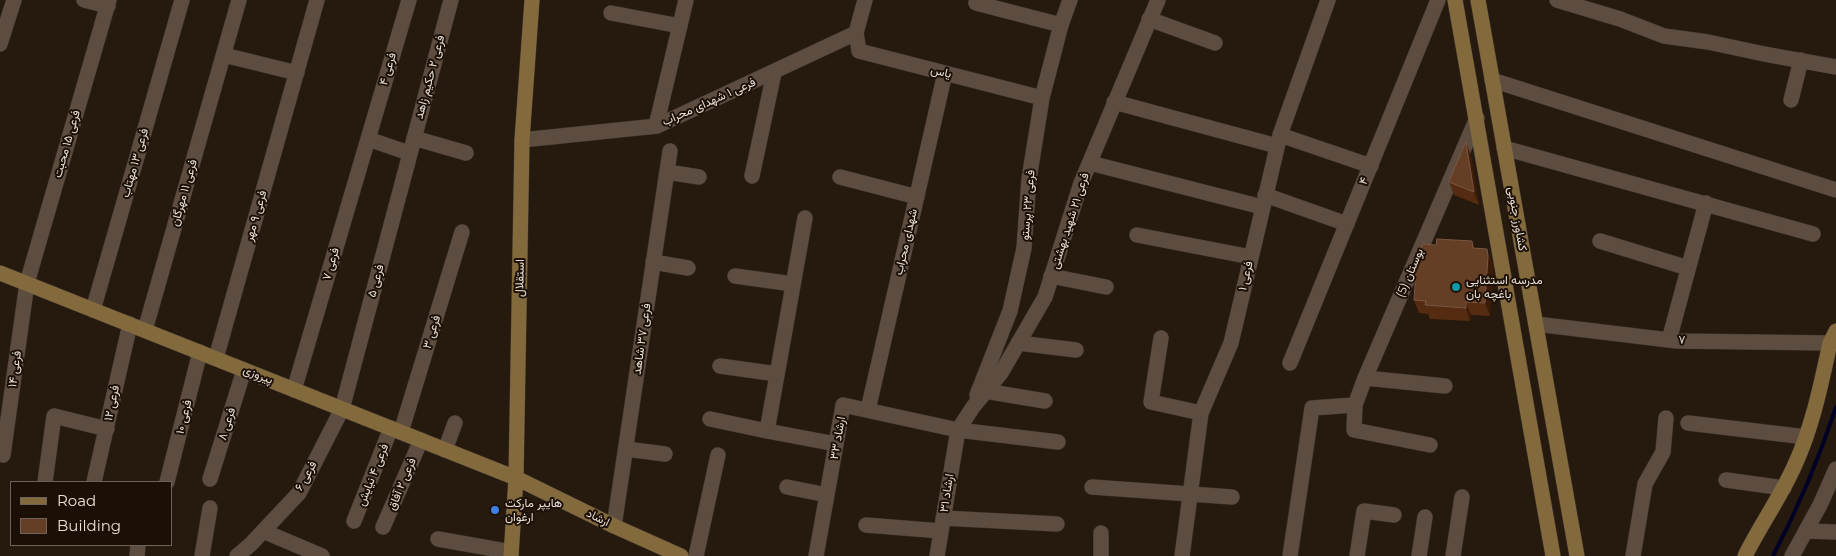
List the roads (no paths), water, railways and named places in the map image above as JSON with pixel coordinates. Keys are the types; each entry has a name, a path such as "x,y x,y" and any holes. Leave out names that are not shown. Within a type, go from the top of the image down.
{"street":[{"path":"0,44 14,0"},
{"path":"84,0 109,3"},
{"name":"فرعی ۱۳ مهتاب","path":"93,310 182,0"},
{"name":"فرعی ۱۱ مهرگان","path":"145,330 239,0"},
{"name":"فرعی ۹ مهر","path":"216,358 317,0"},
{"name":"فرعی ۴","path":"368,139 409,0"},
{"name":"فرعی ۲ حکیم زاهد","path":"410,153 451,0"},
{"name":"استقلال","path":"511,554 516,478 522,140 532,0"},
{"path":"656,126 686,0"},
{"path":"856,33 865,0"},
{"name":"فرعی ۲۳ پرستو","path":"983,390 1010,311 1024,248 1029,179 1042,98 1060,25 1070,0"},
{"name":"فرعی ۲۱ شهید بهشتی","path":"958,430 983,390 1001,373 1045,297 1081,183 1158,0"},
{"name":"فرعی ۱","path":"1182,556 1201,413 1231,342 1278,140 1328,0"},
{"name":"۴","path":"1290,363 1438,0"},
{"name":"کشاورز جنوبی","path":"1455,0 1553,556"},
{"name":"کشاورز جنوبی","path":"1478,0 1577,556"},
{"path":"1557,0 1620,19 1664,36 1708,42 1836,66"},
{"name":"فرعی ۱۵ محبت","path":"27,283 109,3"},
{"path":"976,3 1060,25"},
{"path":"611,13 680,26"},
{"path":"1149,19 1215,43"},
{"name":"فرعی ۱ شهدای محراب","path":"522,140 656,126 774,73 856,33"},
{"name":"یاس","path":"856,33 858,51 1042,98"},
{"path":"224,55 297,73"},
{"path":"1791,100 1801,60"},
{"path":"752,176 774,73"},
{"name":"شهدای محراب","path":"868,410 945,73"},
{"path":"1492,80 1836,190"},
{"path":"1114,102 1278,140 1371,166"},
{"name":"بوستان (5)","path":"1430,444 1354,430 1355,405 1477,118"},
{"path":"414,138 466,153"},
{"path":"368,139 410,153"},
{"name":"فرعی ۷","path":"294,390 368,139"},
{"path":"1504,148 1813,234"},
{"name":"فرعی ۳۷ شاهد","path":"614,526 670,151"},
{"name":"فرعی ۵","path":"342,409 410,153"},
{"path":"1090,163 1264,201 1347,224"},
{"path":"666,172 699,177"},
{"path":"840,177 917,197"},
{"path":"1669,340 1706,204"},
{"path":"767,431 805,218"},
{"name":"فرعی ۳","path":"396,430 462,232"},
{"path":"1137,235 1251,257"},
{"path":"1498,243 1520,236"},
{"path":"1600,241 1688,268"},
{"path":"653,262 688,268"},
{"name":"پیروزی","path":"0,272 516,478"},
{"path":"736,276 793,284"},
{"path":"1051,276 1106,287"},
{"name":"فرعی ۱۴","path":"3,456 27,283"},
{"name":"فرعی ۱۲","path":"94,481 130,324"},
{"name":"۷","path":"1536,324 1669,340 1833,337"},
{"path":"1745,556 1784,488 1806,437 1833,337"},
{"path":"1161,338 1151,402 1201,413"},
{"path":"1018,343 1076,350"},
{"name":"فرعی ۱۰","path":"167,481 200,352"},
{"path":"720,366 777,374"},
{"name":"فرعی ۸","path":"210,479 244,370"},
{"path":"1365,378 1445,386"},
{"path":"983,390 1045,401"},
{"name":"ارشاد ۳۳","path":"816,556 844,405 958,430 1058,442"},
{"path":"1290,556 1312,408 1355,405"},
{"name":"فرعی ۶","path":"237,556 299,493 342,409"},
{"path":"45,481 54,416 107,429"},
{"path":"1633,556 1645,484 1662,452 1666,418"},
{"path":"710,419 836,444"},
{"path":"1688,423 1806,437"},
{"path":"446,450 455,424"},
{"name":"فرعی ۴ نیایش","path":"354,521 396,430"},
{"name":"ارشاد ۳۱","path":"937,556 958,430"},
{"name":"فرعی ۲ آفاق","path":"383,527 421,440"},
{"path":"626,449 665,454"},
{"path":"696,556 718,455"},
{"path":"1792,556 1836,469"},
{"name":"ارشاد","path":"516,478 614,526 681,556"},
{"path":"1726,480 1784,488"},
{"path":"788,487 827,495"},
{"path":"1092,487 1232,497"},
{"path":"1453,556 1462,497"},
{"path":"202,556 210,508"},
{"path":"1357,556 1364,511 1394,515"},
{"path":"1419,556 1425,517"},
{"path":"866,525 1057,524"},
{"path":"263,531 322,556"},
{"path":"1806,531 1836,532"},
{"path":"1101,556 1102,533"},
{"path":"438,539 511,554"}],"waterway":[{"path":"1773,556 1808,483 1836,407"}],"place":[{"name":"مدرسه استثنایی باغچه بان","path":"1456,287"},
{"name":"هایپر مارکت ارغوان","path":"495,510"}]}
